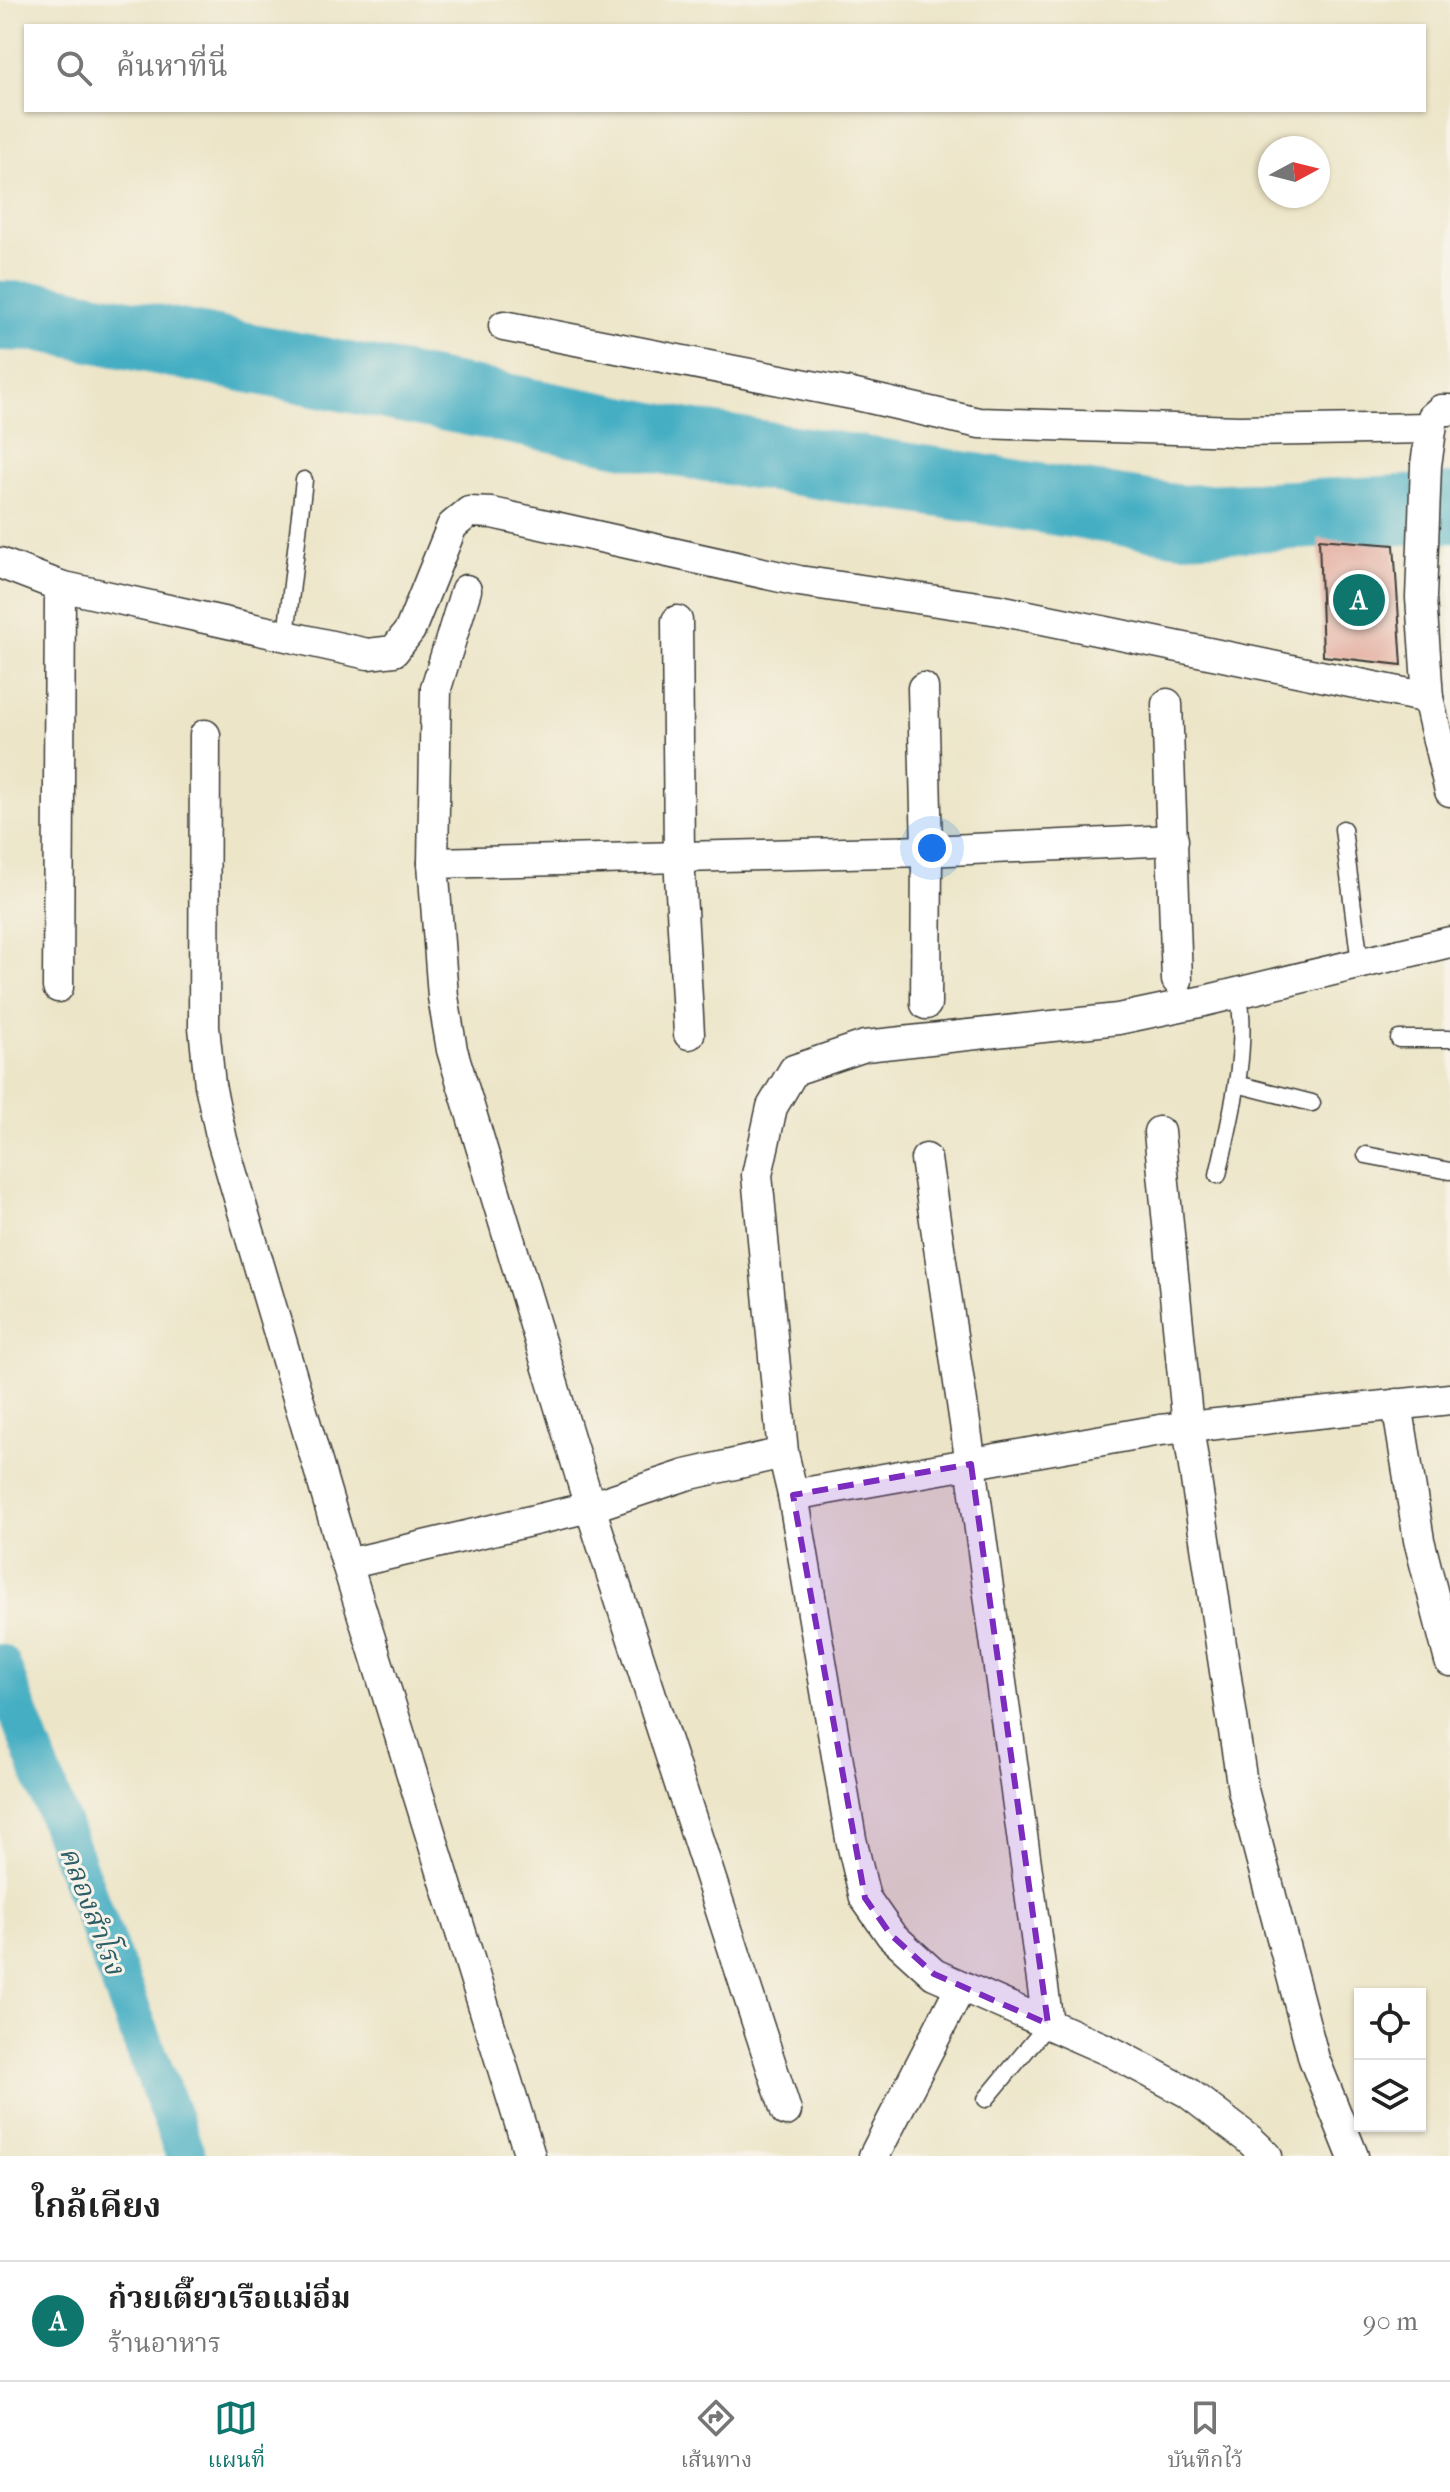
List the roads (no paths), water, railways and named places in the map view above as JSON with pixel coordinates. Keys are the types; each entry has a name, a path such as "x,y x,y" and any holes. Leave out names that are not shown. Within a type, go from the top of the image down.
{"street":[{"path":"504,326 852,394 979,423 1239,431 1441,419 1426,465 1421,598 1428,698 1444,741 1450,791"},
{"path":"0,563 60,586 368,654 394,651 410,630 452,526 469,512 492,513 799,581 999,610 1428,698"},
{"path":"58,987 60,586"},
{"path":"466,590 436,688 433,863 443,997 452,1050 590,1507 786,2111"},
{"path":"677,621 679,857 689,1034"},
{"path":"923,688 927,851 926,1004"},
{"path":"1167,704 1177,980"},
{"path":"205,735 204,1027 210,1085 222,1140 347,1564 530,2156"},
{"path":"433,863 927,851 1173,840"},
{"path":"1267,2156 1187,2092 1112,2052 934,1974 891,1935 865,1898 851,1839 793,1495 783,1453 757,1175 772,1107 794,1070 865,1046 1118,1019 1450,942"},
{"path":"1159,1132 1188,1427 1243,1790 1314,2059 1353,2156"},
{"path":"926,1159 1048,2024"},
{"path":"793,1495 1188,1427 1450,1399"},
{"path":"1397,1404 1419,1540 1450,1661"},
{"path":"347,1564 590,1507 686,1475 783,1453"},
{"path":"874,2156 961,1986"}],"lane":[{"path":"286,636 304,480"},
{"path":"1343,829 1360,963"},
{"path":"1218,1175 1237,1084 1243,1019 1239,993"},
{"path":"1399,1039 1450,1039"},
{"path":"1237,1084 1312,1103"},
{"path":"1366,1155 1450,1171"},
{"path":"986,2099 1048,2024"}],"waterway":[{"path":"0,316 41,317 683,443 1181,520 1450,508"},
{"name":"คลองสำโรง","path":"0,1664 186,2156"}],"place":[{"name":"ก๋วยเตี๊ยวเรือแม่อิ่ม","path":"1359,600"}]}
